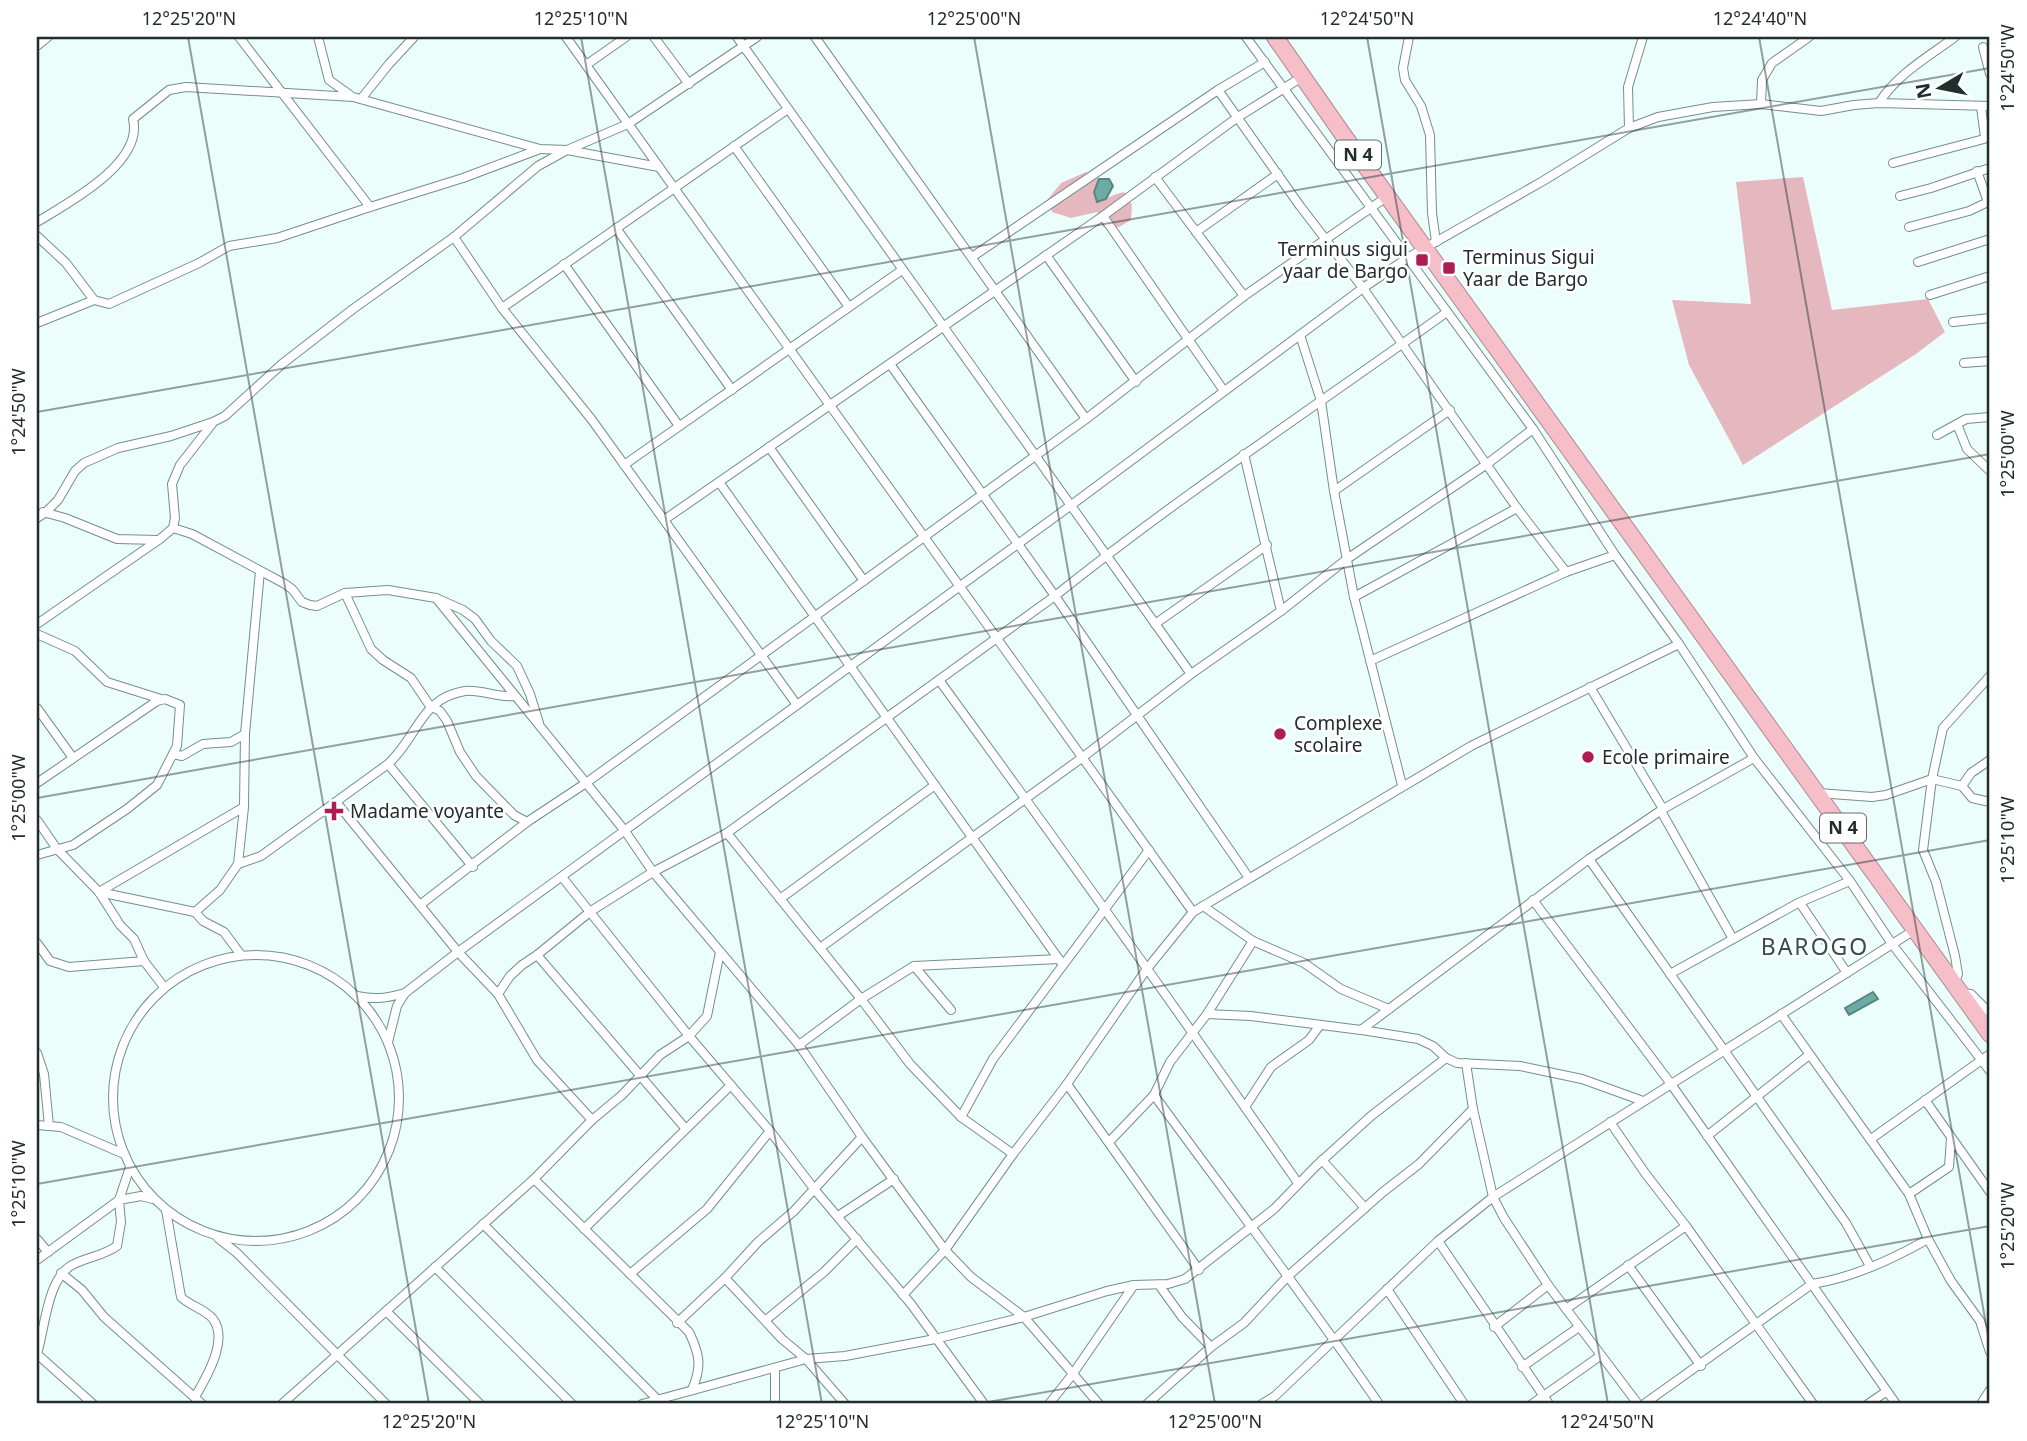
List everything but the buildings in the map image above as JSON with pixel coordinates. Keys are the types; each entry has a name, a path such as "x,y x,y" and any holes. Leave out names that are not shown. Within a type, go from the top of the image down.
{"highway":[{"name":"N 4","path":"1275,37 1388,196 1431,245 1990,1034"}],"street":[{"path":"37,46 48,37"},
{"path":"239,37 370,207"},
{"path":"318,37 330,80 357,98 540,149 567,150 659,167"},
{"path":"37,222 94,186 130,147 134,136 132,118 169,90 186,87 357,98 414,37"},
{"path":"566,37 1193,912"},
{"path":"586,65 626,37"},
{"path":"654,37 689,84"},
{"path":"737,37 1191,674"},
{"path":"37,518 58,500 75,471 84,463 129,445 171,436 213,422 244,401 282,364 353,309 454,237 524,177 567,150 628,124 757,37"},
{"path":"815,37 1086,419"},
{"path":"1246,37 1533,429 1615,555 1679,644 1754,758 1850,881 1892,944 1990,1071"},
{"path":"1409,37 1403,68 1405,80 1421,106 1430,135 1431,245"},
{"path":"1629,128 1628,87 1643,37"},
{"path":"1760,104 1762,79 1772,63 1808,37"},
{"path":"1879,103 1889,87 1955,37"},
{"path":"1983,47 1990,74"},
{"path":"972,257 1218,90 1265,62"},
{"path":"664,520 1103,216 1238,117 1302,77"},
{"path":"1218,90 1363,288 1517,508 1566,572"},
{"path":"388,1042 397,1006 405,993 458,952 961,586 1363,288 1409,257 1543,181 1629,128 1658,117 1713,107 1760,104 1821,111 1879,103 1986,106 1984,139 1893,163"},
{"path":"502,308 788,109"},
{"path":"734,146 849,307"},
{"path":"37,323 94,300 109,304 199,263 229,246 277,238 463,178 540,149"},
{"path":"1900,196 1990,168"},
{"path":"1909,227 1969,211 1988,202 1977,171"},
{"path":"1196,232 1278,174"},
{"path":"1156,177 1244,296"},
{"path":"420,905 473,867 527,822 586,783 1086,419 1244,296 1388,196"},
{"path":"1103,216 1224,391"},
{"path":"616,228 732,390"},
{"path":"37,236 66,263 94,300"},
{"path":"454,237 502,308 592,420 797,705"},
{"path":"1918,262 1990,239"},
{"path":"1046,255 1136,382"},
{"path":"564,264 679,426"},
{"path":"624,465 902,270"},
{"path":"1930,295 1990,276"},
{"path":"498,994 510,976 591,911 653,872 727,834 998,638 1244,454 1447,312"},
{"path":"1953,322 1990,318"},
{"path":"1300,335 1321,401 1334,491 1354,597 1402,785"},
{"path":"1964,363 1990,361"},
{"path":"890,364 1055,596 1249,878"},
{"path":"1334,491 1450,410"},
{"path":"1937,435 1973,417 1990,417"},
{"path":"37,624 173,528 175,518 172,484 180,465 213,422"},
{"path":"1957,424 1967,449 1990,471"},
{"path":"820,948 1083,757 1191,674 1281,611 1347,559 1487,464 1533,429"},
{"path":"769,447 864,581"},
{"path":"1244,454 1281,611"},
{"path":"719,482 1061,962"},
{"path":"1354,597 1517,508"},
{"path":"42,512 117,539 160,539"},
{"path":"173,528 192,534 260,571 292,589 302,602 310,605 317,606 345,593 388,590 436,598 456,606 475,619 498,649 517,666 540,725"},
{"path":"1155,624 1267,545"},
{"path":"1370,661 1566,572 1615,555"},
{"path":"195,912 220,890 238,864 244,807 245,734 260,571"},
{"path":"345,593 371,649 411,678 430,706 440,711 447,721 460,752 476,776 506,808 527,822"},
{"path":"436,598 625,831 653,872 799,1045 945,1250 971,1277 1024,1317 1099,1404"},
{"path":"37,634 75,650 107,682 180,705 178,739 173,754 164,774 149,793 73,845 37,855"},
{"path":"903,1295 945,1250 1067,1084 1146,970 1193,912 1471,746 1679,644"},
{"path":"1990,676 1943,728 1932,779 1923,850 1936,882 1955,956 1957,989 1971,994 1990,1013"},
{"path":"939,680 1106,909 1146,970 1193,1032 1298,1183"},
{"path":"1591,687 1733,939"},
{"path":"238,864 261,856 388,764 402,752 430,706 465,691 502,697 514,696"},
{"path":"37,783 161,699"},
{"path":"37,708 73,758"},
{"path":"173,754 182,756 203,744 223,744 245,734"},
{"path":"1361,1030 1589,859 1662,810 1754,758"},
{"path":"1962,786 1971,773 1990,760"},
{"path":"388,764 473,867"},
{"path":"1818,793 1872,797 1886,795 1932,779 1962,786 1972,798 1990,802"},
{"path":"780,899 935,785"},
{"path":"336,802 458,952 498,994 537,1060 592,1120"},
{"path":"99,892 244,807"},
{"path":"37,820 57,849 99,892 120,925 134,939 144,961 164,987"},
{"path":"727,834 861,999 909,1064 961,1117 1013,1154"},
{"path":"961,1117 993,1059 1061,962 1106,909 1149,850"},
{"path":"1589,859 1846,1223 1870,1266"},
{"path":"562,877 689,1036 903,1295 984,1404"},
{"path":"1670,974 1800,903 1850,881"},
{"path":"99,892 195,912 203,921 224,932 241,955"},
{"path":"1533,900 1671,1084 1896,1404"},
{"path":"1800,903 1847,973"},
{"path":"1203,906 1253,941 1304,963 1341,989 1389,1009"},
{"path":"1262,1404 1275,1396 1438,1241 1493,1196 1916,929"},
{"path":"1110,1142 1154,1095 1170,1062 1207,1014 1253,941"},
{"path":"37,943 50,961 69,967 144,961"},
{"path":"282,1404 534,1178 592,1120 622,1096 660,1055 689,1036 707,1016 720,952"},
{"path":"241,955 283,957 310,965 334,978 356,996 374,1017 388,1042 398,1083 397,1125 383,1165 358,1199 325,1224 299,1235 257,1242 216,1236 190,1225 166,1210 130,1167 114,1113 116,1071 124,1044 136,1019 164,987 200,965 241,955"},
{"path":"537,955 685,1128"},
{"path":"799,1045 861,999 914,966 1061,962"},
{"path":"914,966 951,1010"},
{"path":"356,996 373,1000 405,993"},
{"path":"1207,1014 1320,1025 1418,1039 1433,1046 1446,1058 1466,1063 1506,1064 1569,1077 1643,1101"},
{"path":"1781,1014 1909,1194 1928,1239 1951,1281 1980,1321 1990,1352"},
{"path":"1245,1107 1271,1067 1308,1040 1320,1025"},
{"path":"37,1053 44,1074 49,1126"},
{"path":"1871,1139 1990,1054"},
{"path":"1707,1136 1809,1055"},
{"path":"642,1404 660,1402 692,1390 806,1359 845,1356 934,1339 1024,1317 1134,1285 1158,1285 1185,1279 1274,1209 1298,1183 1371,1116 1446,1058"},
{"path":"1466,1063 1473,1109 1493,1196 1504,1218 1548,1285 1638,1404"},
{"path":"1067,1084 1199,1270"},
{"path":"584,1229 730,1086"},
{"path":"1154,1095 1249,1227 1335,1339 1379,1404"},
{"path":"1925,1100 1990,1192"},
{"path":"1147,1404 1211,1347 1244,1323 1287,1277 1419,1164 1473,1109"},
{"path":"1609,1122 1813,1404"},
{"path":"37,1125 61,1127 124,1154"},
{"path":"630,1274 707,1209 770,1131"},
{"path":"677,1322 815,1190 862,1137"},
{"path":"1909,1194 1949,1167 1951,1138"},
{"path":"1322,1160 1365,1208"},
{"path":"93,1404 37,1354 53,1285 61,1273 73,1265 105,1255 117,1246 121,1222 120,1200 130,1167"},
{"path":"534,1178 689,1332 696,1347 700,1370 692,1390"},
{"path":"838,1216 894,1179"},
{"path":"37,1260 120,1200 141,1196 156,1200"},
{"path":"166,1210 181,1297 213,1320 218,1332 212,1363 195,1397"},
{"path":"482,1224 660,1402"},
{"path":"1566,1309 1686,1226"},
{"path":"216,1236 237,1253 386,1404"},
{"path":"37,1239 48,1252"},
{"path":"766,1320 824,1272 857,1239"},
{"path":"1644,1404 1811,1284 1839,1278 1900,1254 1928,1239"},
{"path":"1438,1241 1546,1401"},
{"path":"1628,1265 1700,1366"},
{"path":"435,1267 572,1404"},
{"path":"61,1273 82,1290 113,1325 202,1404"},
{"path":"725,1278 782,1339 806,1359 845,1404"},
{"path":"1049,1404 1134,1285"},
{"path":"1158,1285 1182,1317 1211,1347"},
{"path":"1494,1327 1548,1285"},
{"path":"1387,1289 1464,1404"},
{"path":"386,1311 480,1404"},
{"path":"1980,1321 1990,1314"},
{"path":"1522,1367 1579,1327"},
{"path":"1532,1404 1546,1401 1600,1356"},
{"path":"775,1367 775,1404"},
{"path":"1981,1404 1990,1390"},
{"path":"1868,1404 1887,1391"},
{"path":"1275,1396 1282,1404"}],"shaded area":[{"path":"1086,172 1099,179 1094,192 1097,202 1124,192 1132,205 1131,220 1119,227 1103,227 1097,212 1071,218 1052,212 1048,199 1061,183"},
{"path":"1803,177 1832,310 1928,299 1945,332 1916,354 1743,465 1689,365 1672,300 1751,304 1736,182"}],"water":[{"path":"1099,179 1109,179 1113,186 1106,199 1097,202 1094,192"},
{"path":"1873,992 1878,999 1849,1015 1845,1008"}],"place":[{"name":"Terminus sigui yaar de Bargo","path":"1422,260"},
{"name":"Terminus Sigui Yaar de Bargo","path":"1449,268"},
{"name":"Complexe scolaire","path":"1280,734"},
{"name":"Ecole primaire","path":"1588,757"},
{"name":"Madame voyante","path":"334,811"}],"district":[{"name":"BAROGO","path":"1815,947"}]}
